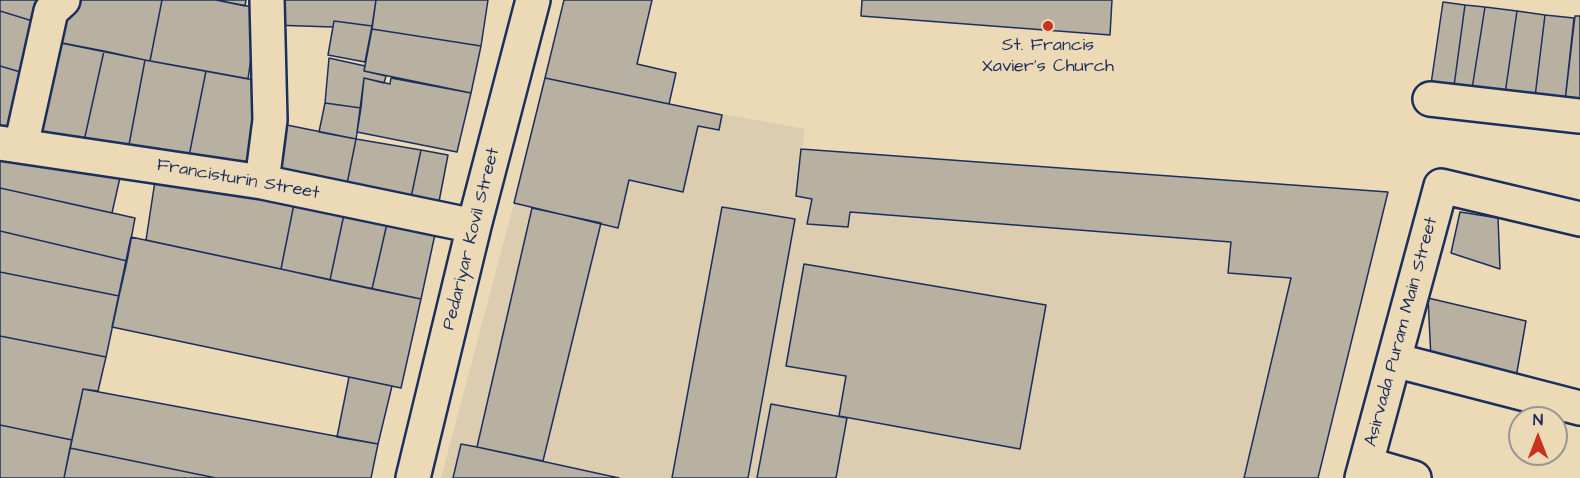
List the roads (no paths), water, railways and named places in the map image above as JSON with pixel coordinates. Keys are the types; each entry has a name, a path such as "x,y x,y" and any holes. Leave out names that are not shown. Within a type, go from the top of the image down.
{"street":[{"path":"11,145 51,12 63,0"},
{"path":"262,182 270,120 267,0"},
{"name":"Pedariyar Kovil Street","path":"413,478 474,226 533,0"},
{"path":"1430,99 1580,116"},
{"name":"Francisturin Street","path":"11,145 262,182 474,226"},
{"name":"Asirvada Puram Main Street","path":"1364,471 1442,186 1580,219"},
{"path":"1394,360 1580,408"},
{"path":"1364,471 1414,478"}],"place":[{"name":"St. Francis Xavier's Church","path":"1048,26"}]}
